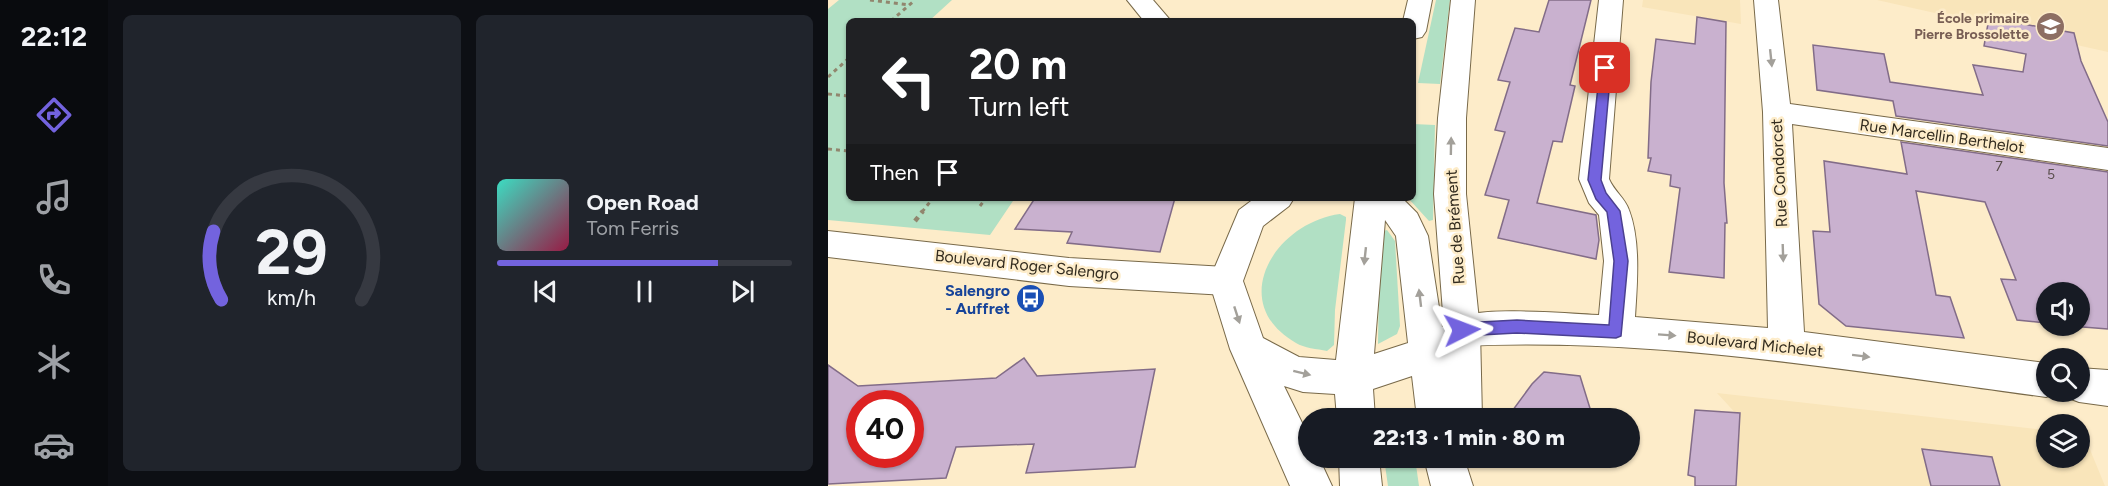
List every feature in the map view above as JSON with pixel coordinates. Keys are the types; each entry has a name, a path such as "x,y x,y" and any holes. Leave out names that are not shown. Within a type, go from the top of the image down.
{"street":[{"path":"1139,0 1155,18"},
{"path":"1416,18 1420,0"},
{"name":"Rue de Brément","path":"1462,408 1462,330 1450,194 1452,118 1463,0"},
{"path":"1611,0 1594,180 1600,195 1614,211 1621,261 1616,332"},
{"name":"Rue Condorcet","path":"1766,0 1777,112 1786,346"},
{"name":"Rue Marcellin Berthelot","path":"1777,112 2108,159"},
{"path":"1270,201 1250,208 1226,281 1248,350 1311,486"},
{"path":"1355,408 1353,376 1371,201"},
{"path":"1386,201 1406,222 1412,236 1434,408"},
{"name":"Boulevard Roger Salengro","path":"828,244 1069,272 1226,281"},
{"name":"Boulevard Michelet","path":"1462,330 1517,327 1616,332 1786,346 2036,379"},
{"path":"1248,350 1302,375 1353,376 1426,355 1462,330"},
{"path":"2090,386 2108,388"},
{"path":"1360,468 1361,486"},
{"path":"1447,468 1452,486"},
{"path":"1467,468 1470,486"}],"path":[{"path":"870,0 909,5"},
{"path":"894,18 915,0"},
{"path":"828,77 846,61"},
{"path":"828,94 846,96"},
{"path":"828,149 846,151"},
{"path":"980,206 984,201"}],"shaded area":[{"path":"1643,0 1740,0 1741,24 1642,7"},
{"name":"École primaire Pierre Brossolette","path":"1877,0 2108,0 2108,52"},
{"path":"1717,393 2036,429 2036,468 2090,468 2090,450 2105,486 1737,486 1740,418"}],"green space":[{"path":"839,0 952,0 932,18 846,18 846,201 1013,201 990,235 828,220 828,9"},
{"path":"1436,0 1450,0 1440,84 1418,83"},
{"path":"1416,124 1435,125 1433,220 1429,221 1411,201 1416,201"},
{"path":"1340,214 1346,217 1346,220 1335,310 1334,345 1327,351 1299,345 1275,326 1264,307 1262,287 1267,267 1279,248 1295,232 1316,220"},
{"path":"1387,230 1395,241 1400,326 1397,334 1378,344 1379,279 1384,231"},
{"path":"1385,468 1416,468 1419,486 1388,486"}],"building":[{"path":"1549,0 1591,0 1570,85 1575,86 1562,142 1553,141 1537,203 1596,215 1599,240 1596,259 1498,238 1509,200 1485,195 1505,132 1495,130 1510,82 1498,80 1515,28 1539,32"},
{"path":"1697,17 1726,22 1724,183 1727,223 1725,223 1724,278 1669,272 1680,188 1670,186 1671,175 1648,171 1651,158 1648,158 1651,82 1656,39 1695,44"},
{"path":"1989,18 2074,33 2081,61 2108,122 2108,146 1896,116 1893,101 1817,90 1813,45 1884,54 1890,82 1983,95 1973,65 2023,72 2026,54 1984,46"},
{"path":"1901,142 2108,172 2108,329 2090,328 2090,282 2036,282 2036,322 2017,320 2001,279 2016,280 1985,202 1916,191 1936,295 1950,297 1964,338 1846,326 1819,304 1813,231 1830,232 1824,161 1907,174"},
{"path":"1033,201 1174,201 1160,252 1067,243 1072,232 1015,229"},
{"path":"1024,358 1037,376 1155,369 1135,467 1026,473 1034,444 956,447 946,478 828,484 828,365 858,386 996,378"},
{"path":"1544,372 1580,376 1590,408 1514,408"},
{"path":"1695,410 1740,413 1736,486 1695,486 1695,477 1688,475"},
{"path":"1922,449 1992,457 2000,486 1931,486"}],"place":[{"name":"École primaire Pierre Brossolette","path":"2050,26"},
{"name":"Salengro - Auffret","path":"1031,299"}],"route":[{"path":"1462,330 1517,327 1576,328 1616,332 1621,261 1614,211 1600,195 1594,180 1598,158 1605,68"}]}
